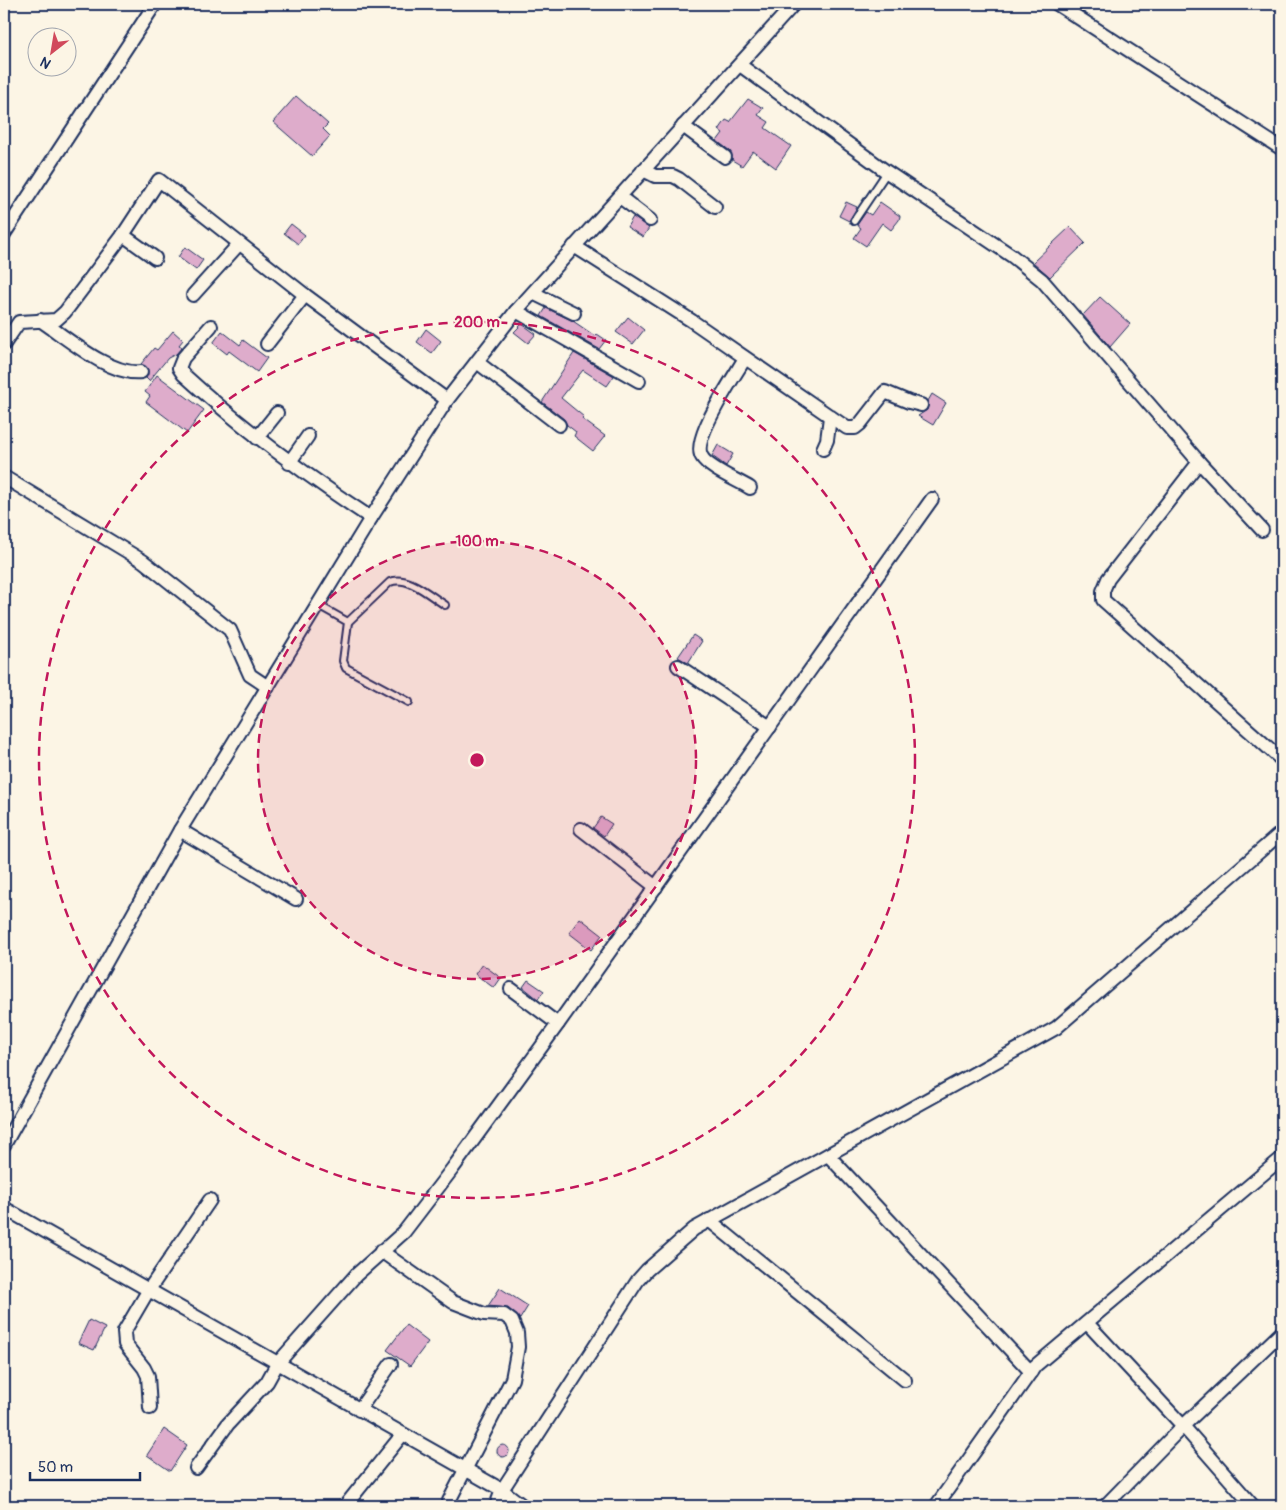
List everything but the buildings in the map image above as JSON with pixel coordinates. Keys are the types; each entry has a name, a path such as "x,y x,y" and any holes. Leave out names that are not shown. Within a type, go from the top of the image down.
{"street":[{"path":"4,234 156,4"},
{"path":"4,1146 180,830 371,518 447,400 516,311 794,4"},
{"path":"1057,4 1282,148"},
{"path":"740,65 887,172 997,245 1042,280 1199,462 1262,530"},
{"path":"683,126 725,157"},
{"path":"644,170 655,176 673,176 679,179 715,207"},
{"path":"4,344 19,322 56,320 65,312 123,235 159,180 305,295 447,400"},
{"path":"620,197 650,220"},
{"path":"123,235 155,258"},
{"path":"193,295 239,244"},
{"path":"574,246 692,321 847,428 854,428 860,424 885,392 921,405"},
{"path":"533,293 574,313"},
{"path":"267,344 305,295"},
{"path":"516,311 639,381"},
{"path":"40,320 112,368 131,374 142,372"},
{"path":"211,326 182,358 179,368 183,374 229,417 289,463 371,518"},
{"path":"745,358 706,425 699,447 702,457 710,465 750,488"},
{"path":"477,362 559,425"},
{"path":"257,438 277,413"},
{"path":"822,449 827,440 830,417"},
{"path":"289,463 308,436"},
{"path":"1199,462 1108,579 1103,591 1103,600 1282,760"},
{"path":"4,477 143,561 230,630 250,676 268,687"},
{"path":"196,1468 228,1424 267,1382 277,1364 356,1275 404,1232 558,1024 932,499"},
{"path":"678,666 770,727"},
{"path":"580,829 656,887"},
{"path":"180,830 296,898"},
{"path":"496,1506 502,1490 638,1280 694,1229 1056,1028 1282,832"},
{"path":"511,989 558,1024"},
{"path":"828,1155 1031,1372"},
{"path":"936,1506 1031,1372 1282,1158"},
{"path":"150,1408 148,1376 125,1344 124,1332 148,1291 210,1200"},
{"path":"4,1208 502,1490 523,1506"},
{"path":"709,1220 905,1380"},
{"path":"382,1251 453,1302 484,1314 504,1315 512,1321 517,1333 518,1347 512,1379 448,1501"},
{"path":"1087,1323 1184,1426 1253,1506"},
{"path":"1104,1506 1282,1332"},
{"path":"359,1410 391,1364"},
{"path":"345,1506 402,1435"}],"lane":[{"path":"854,221 887,172"},
{"path":"409,702 346,668 343,661 348,622 390,582 397,579 405,580 445,604"},
{"path":"318,605 348,622"}]}
